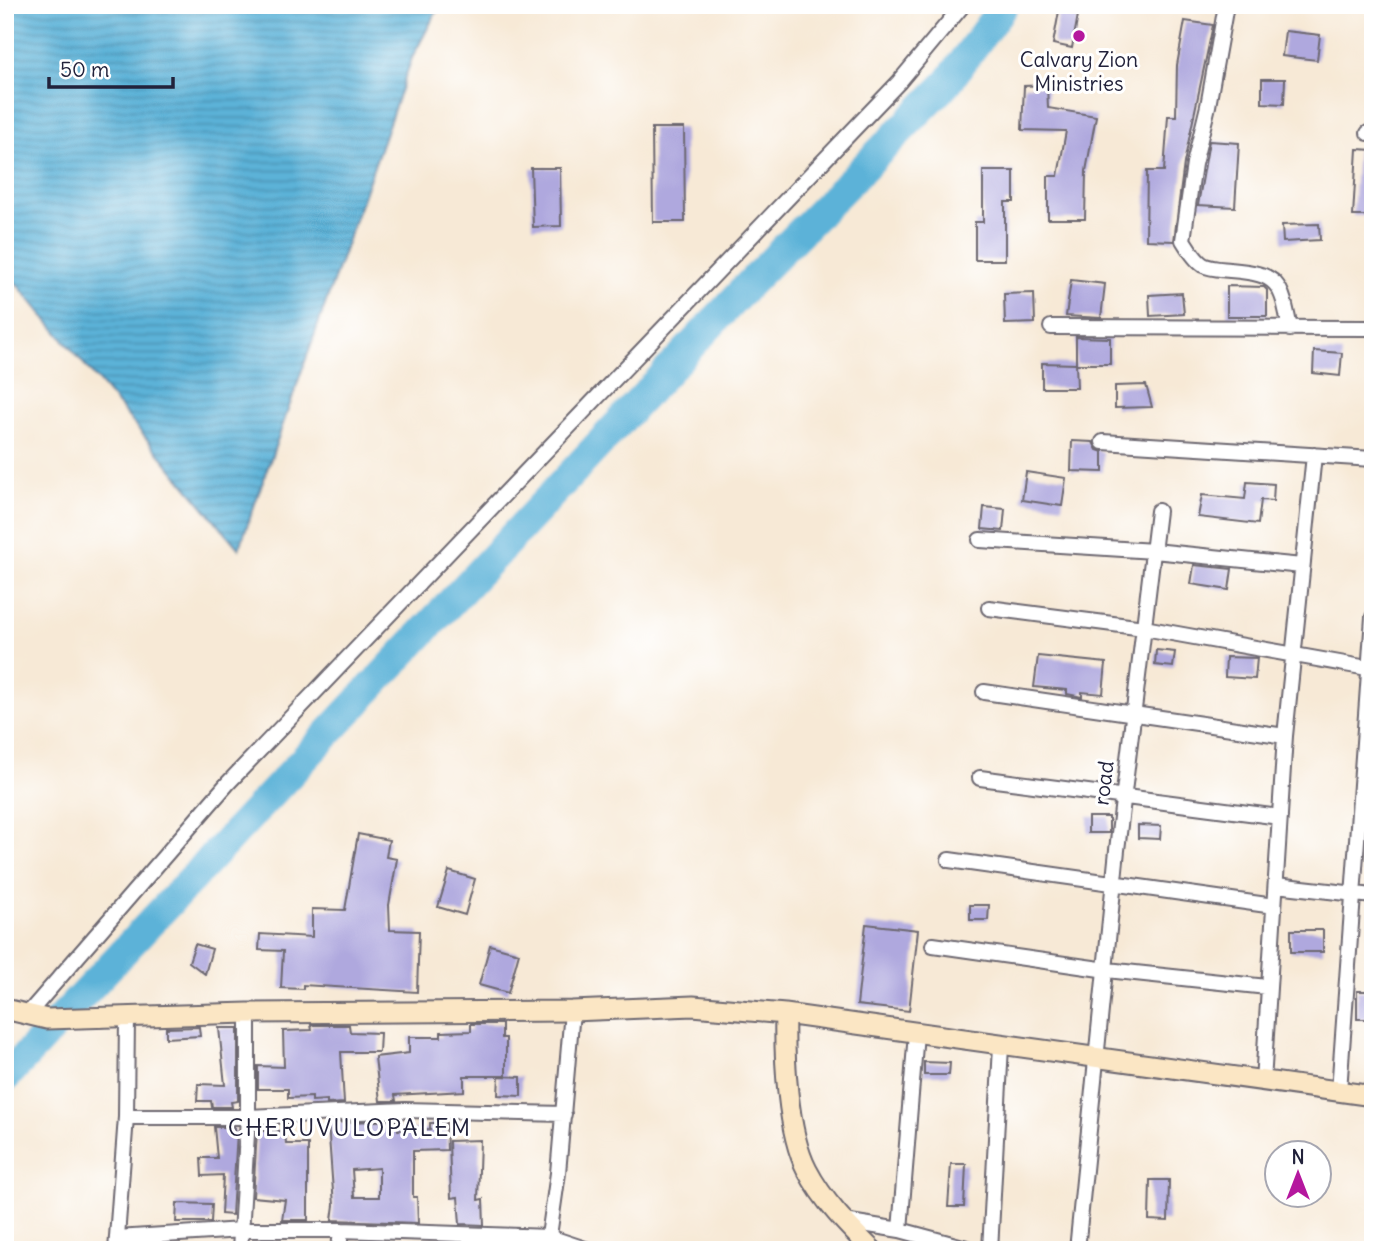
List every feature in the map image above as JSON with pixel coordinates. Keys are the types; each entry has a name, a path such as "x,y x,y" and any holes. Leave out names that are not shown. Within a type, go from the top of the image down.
{"street":[{"path":"37,1017 228,783 900,82 963,5"},
{"path":"1226,5 1208,106 1194,164 1183,240 1201,264 1214,269 1261,272 1273,281 1283,295 1290,329"},
{"path":"1051,327 1373,328"},
{"path":"1103,442 1373,459"},
{"path":"1263,1082 1284,736 1314,456"},
{"name":"road","path":"1077,1250 1123,799 1158,511"},
{"path":"980,540 1154,551 1302,566"},
{"path":"989,608 1144,628 1371,668"},
{"path":"1339,1091 1373,617"},
{"path":"984,692 1284,736"},
{"path":"980,778 1123,799 1280,817"},
{"path":"949,860 1275,906"},
{"path":"1276,885 1373,896"},
{"path":"933,945 1107,970 1267,986"},
{"path":"5,1009 37,1017 94,1018 248,1013 572,1011 693,1006 785,1014 1096,1060 1373,1096"},
{"path":"548,1244 564,1114 572,1011"},
{"path":"240,1250 248,1117 248,1013"},
{"path":"785,1014 789,1084 796,1131 806,1168 844,1221 872,1250"},
{"path":"127,1017 126,1116 116,1244 242,1230 341,1230 548,1244 588,1250"},
{"path":"900,1230 916,1033"},
{"path":"990,1250 1001,1046"},
{"path":"126,1116 248,1117 405,1110 564,1114"},
{"path":"844,1221 900,1230 974,1250"},
{"path":"339,1250 341,1230"}],"water":[{"path":"5,5 440,5 412,58 239,549 5,270"}],"building":[{"path":"1059,11 1078,15 1072,48 1053,44"},
{"path":"1185,21 1213,25 1184,163 1174,241 1146,240 1147,171 1164,171 1168,116 1176,116 1177,65"},
{"path":"1285,31 1320,35 1317,60 1282,56"},
{"path":"1262,79 1285,79 1284,104 1262,103"},
{"path":"1047,85 1048,108 1096,116 1086,171 1085,219 1048,219 1048,176 1058,176 1066,131 1022,130 1024,86"},
{"path":"652,128 684,128 685,222 653,222"},
{"path":"1209,141 1239,143 1235,207 1198,205"},
{"path":"1357,149 1373,150 1373,216 1353,216"},
{"path":"531,168 560,168 561,226 533,227"},
{"path":"983,171 1014,171 1014,202 1005,202 1005,260 975,260 975,222 983,222"},
{"path":"1319,224 1320,240 1283,242 1282,225"},
{"path":"1071,280 1105,284 1101,318 1066,316"},
{"path":"1227,286 1264,287 1267,290 1267,316 1227,316"},
{"path":"1034,293 1035,323 1005,324 1004,294"},
{"path":"1182,293 1184,314 1150,316 1149,295"},
{"path":"1076,337 1110,338 1110,364 1076,364"},
{"path":"1314,351 1342,353 1340,376 1313,373"},
{"path":"1042,363 1076,364 1077,388 1042,388"},
{"path":"1146,385 1152,407 1115,408 1115,386"},
{"path":"1072,441 1093,442 1097,450 1103,452 1103,472 1071,471"},
{"path":"1026,472 1066,478 1062,506 1022,500"},
{"path":"1247,482 1274,484 1273,501 1261,500 1258,524 1198,517 1202,495 1245,499"},
{"path":"984,507 1005,509 1003,531 982,529"},
{"path":"1194,565 1232,569 1229,590 1191,584"},
{"path":"1156,650 1175,652 1173,667 1155,665"},
{"path":"1038,656 1106,663 1103,694 1082,692 1082,697 1067,694 1067,690 1034,687"},
{"path":"1226,657 1257,658 1255,679 1225,677"},
{"path":"1088,817 1109,817 1109,833 1088,833"},
{"path":"1138,825 1161,826 1160,839 1138,838"},
{"path":"358,834 389,840 386,857 397,859 389,905 390,930 419,931 417,992 303,985 303,989 281,988 283,951 259,950 260,934 312,937 312,909 345,910"},
{"path":"449,871 475,879 465,915 438,907"},
{"path":"970,905 989,905 988,920 970,920"},
{"path":"866,924 918,930 909,1011 857,1005"},
{"path":"1291,930 1323,930 1323,952 1291,952"},
{"path":"195,944 212,949 205,974 189,962"},
{"path":"490,945 519,953 508,993 479,985"},
{"path":"1357,991 1373,991 1373,1019 1357,1019"},
{"path":"471,1024 502,1024 502,1038 506,1038 506,1076 464,1076 464,1091 395,1095 396,1101 380,1101 375,1057 409,1053 409,1037 441,1037 441,1032 471,1031"},
{"path":"311,1025 349,1025 350,1032 380,1033 379,1052 341,1052 344,1103 327,1104 327,1100 312,1101 312,1097 288,1098 288,1089 258,1089 258,1066 284,1067 283,1031 312,1030"},
{"path":"199,1027 200,1036 166,1038 166,1028"},
{"path":"219,1028 238,1028 238,1101 231,1102 232,1107 212,1107 211,1101 197,1101 198,1084 225,1085"},
{"path":"924,1062 950,1063 949,1075 924,1075"},
{"path":"499,1076 521,1077 521,1096 498,1095"},
{"path":"397,1120 398,1130 430,1129 430,1123 446,1123 447,1150 413,1151 413,1197 417,1197 418,1223 332,1220 334,1205 328,1123","holes":["379,1168 379,1197 354,1197 352,1170"]},
{"path":"214,1127 234,1127 234,1132 237,1132 232,1215 221,1214 223,1175 202,1176 201,1158 217,1158"},
{"path":"257,1131 285,1131 286,1144 308,1144 308,1220 282,1220 285,1200 253,1197"},
{"path":"480,1140 478,1200 483,1199 484,1225 460,1224 458,1197 451,1198 449,1141"},
{"path":"951,1164 966,1164 964,1207 948,1207"},
{"path":"1150,1180 1169,1180 1168,1221 1149,1220"},
{"path":"177,1203 212,1204 211,1222 176,1222"}],"waterway":[{"path":"5,1078 749,284 948,82 1004,5"}],"place":[{"name":"Calvary Zion Ministries","path":"1079,36"}],"district":[{"name":"CHERUVULOPALEM","path":"350,1128"}]}
